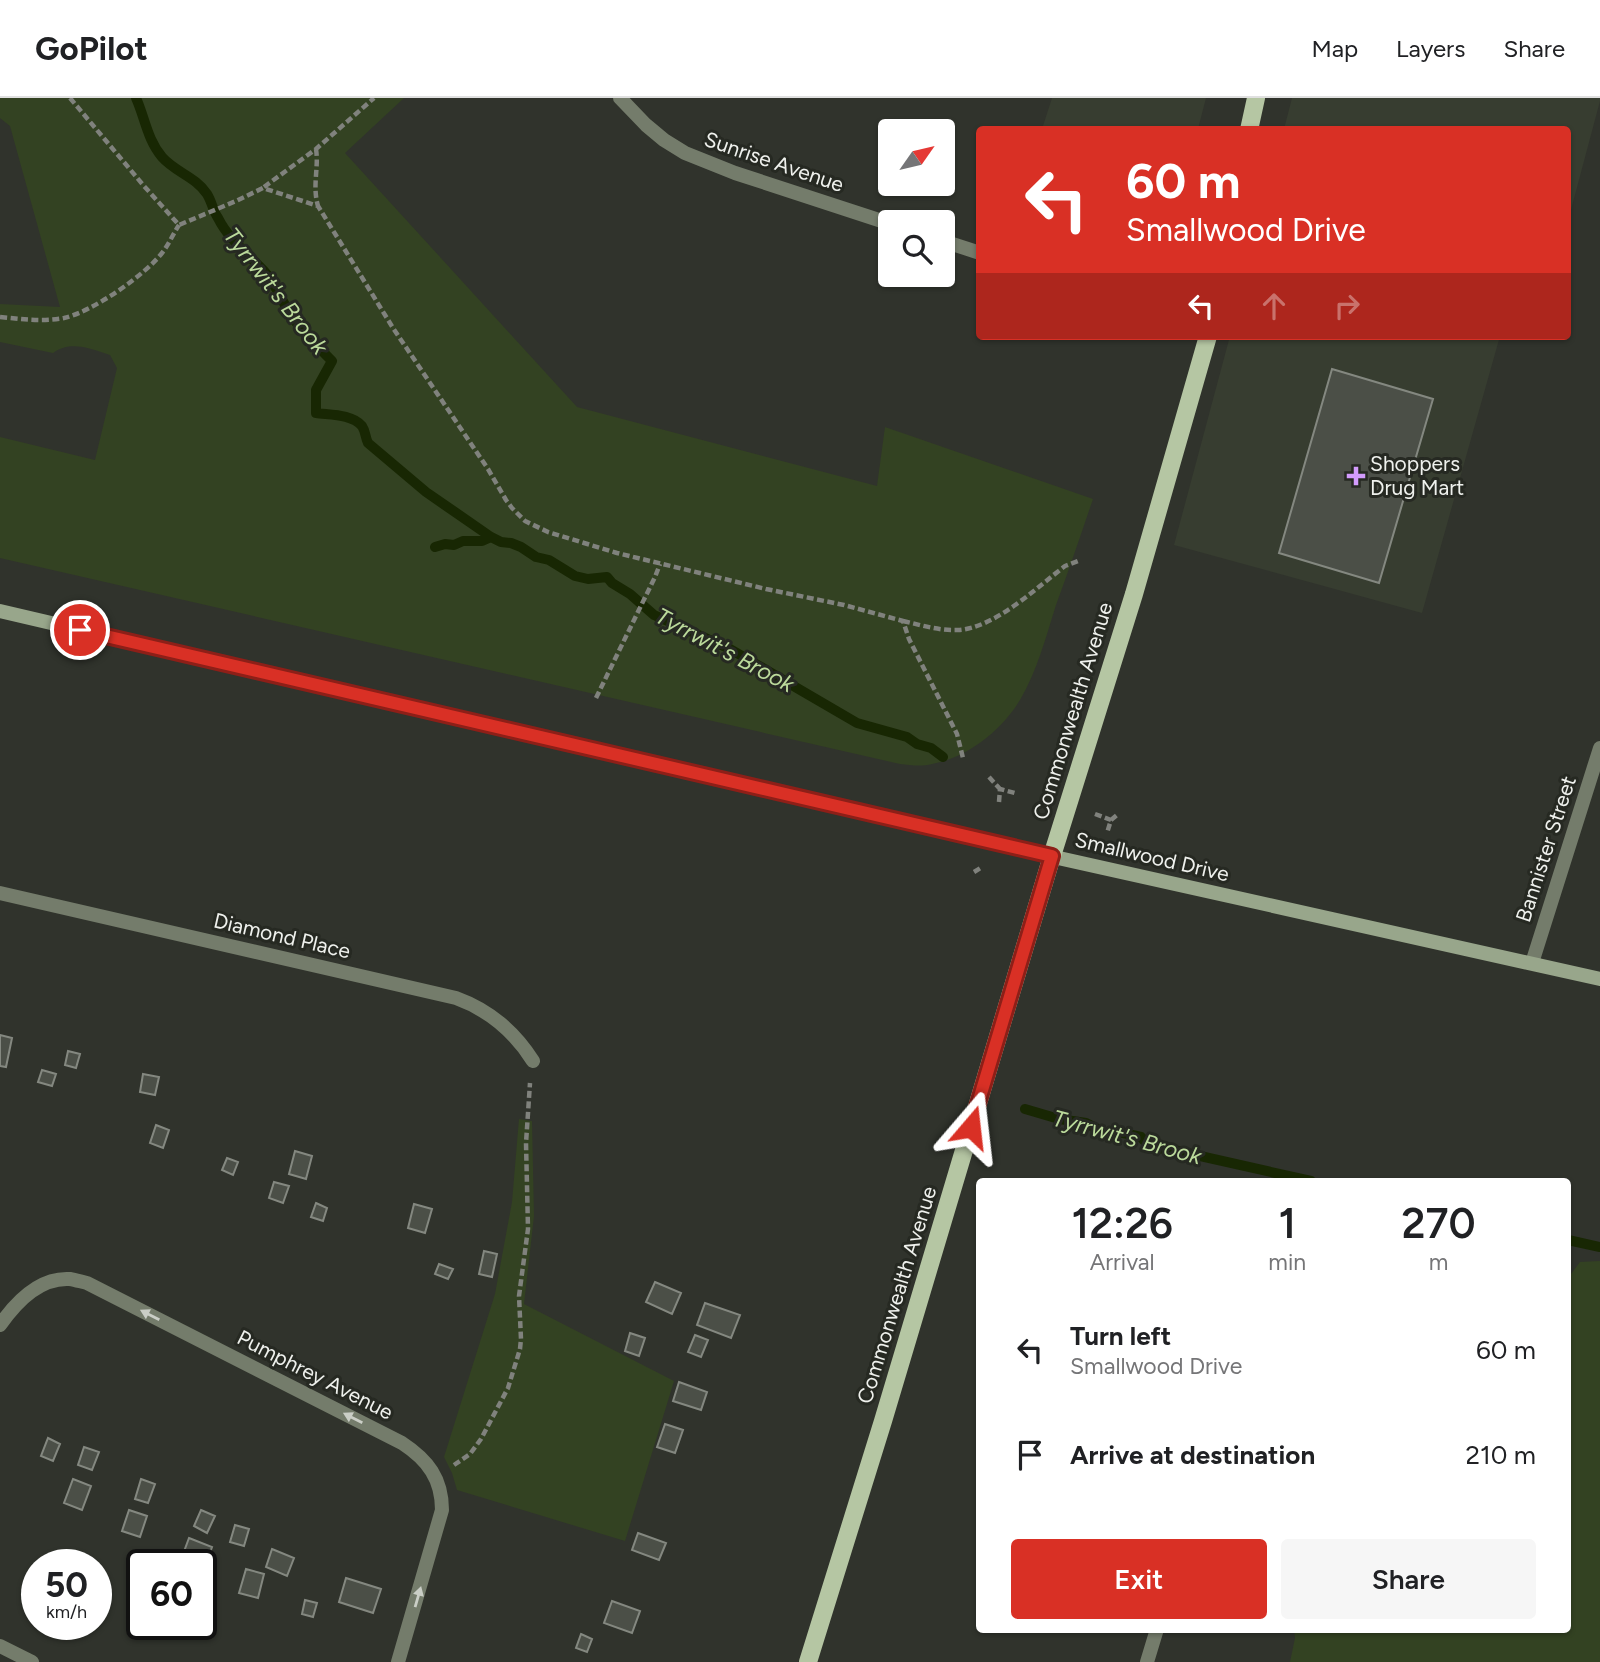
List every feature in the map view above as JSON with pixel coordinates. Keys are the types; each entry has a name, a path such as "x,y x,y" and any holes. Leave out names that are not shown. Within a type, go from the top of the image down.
{"main road":[{"path":"1250,126 1256,98"},
{"name":"Commonwealth Avenue","path":"808,1662 1134,594 1207,340"}],"street":[{"name":"Sunrise Avenue","path":"620,98 664,141 685,153 734,173 878,220"},
{"path":"955,245 976,252"},
{"name":"Smallwood Drive","path":"0,611 1052,856 1600,979"},
{"name":"Bannister Street","path":"1532,963 1600,748"},
{"name":"Diamond Place","path":"0,893 456,998 470,1003 500,1022 533,1061"},
{"name":"Pumphrey Avenue","path":"0,1325 25,1297 40,1286 56,1280 72,1279 87,1283 415,1451 434,1474 442,1510 398,1662"},
{"path":"1147,1662 1156,1633"},
{"path":"0,1646 32,1662"}],"path":[{"path":"70,98 179,225"},
{"path":"0,317 27,320 68,317 113,294 152,264 164,251 179,225 263,188 317,149 374,98"},
{"path":"317,149 314,187 318,206 393,328 512,508 526,521 548,532 592,547 903,621 955,630 976,627 997,617 1065,566 1078,561"},
{"path":"263,188 318,206"},
{"path":"596,698 660,564"},
{"path":"903,621 909,639 957,734 963,758"},
{"path":"989,777 1000,789 1016,793"},
{"path":"999,803 1000,789"},
{"path":"1095,814 1111,820"},
{"path":"1107,833 1111,820 1117,815"},
{"path":"974,872 982,867"},
{"path":"434,1474 457,1464 475,1448 508,1388 520,1349 519,1296 528,1229 527,1121 533,1061"}],"shaded area":[{"path":"1052,98 1206,98 1199,126 1043,126"},
{"path":"1292,98 1600,98 1571,210 1571,126 1285,126"},
{"path":"1229,340 1499,340 1422,613 1174,545"}],"green space":[{"path":"0,98 404,98 345,153 577,407 877,486 885,427 1093,499 1041,654 1020,700 993,732 971,749 945,761 928,765 900,764 0,558 0,437 95,460 117,368 110,355 88,348 67,347 53,353 0,342 0,304 60,307 10,126 0,118"},
{"path":"519,1119 532,1121 534,1216 524,1304 674,1381 625,1541 457,1490 444,1457 495,1294 512,1202"},
{"path":"1600,1261 1600,1662 1290,1662 1294,1633 1571,1633 1571,1274 1580,1262"}],"building":[{"name":"Shoppers Drug Mart","path":"1332,369 1433,399 1379,583 1279,553"},
{"path":"0,1035 12,1038 6,1067 0,1066"},
{"path":"68,1051 80,1054 76,1068 65,1065"},
{"path":"42,1070 56,1074 52,1086 38,1082"},
{"path":"143,1074 159,1077 155,1095 140,1092"},
{"path":"156,1125 169,1130 163,1148 150,1143"},
{"path":"295,1151 312,1156 306,1179 289,1174"},
{"path":"227,1158 238,1162 233,1175 222,1170"},
{"path":"274,1182 289,1186 283,1203 269,1198"},
{"path":"316,1203 327,1208 323,1221 311,1217"},
{"path":"414,1204 432,1209 425,1233 408,1228"},
{"path":"484,1251 497,1254 492,1277 479,1274"},
{"path":"439,1264 453,1269 448,1279 435,1274"},
{"path":"655,1282 681,1293 672,1314 646,1302"},
{"path":"705,1303 740,1315 731,1338 697,1325"},
{"path":"630,1333 645,1338 639,1356 625,1351"},
{"path":"695,1335 708,1340 701,1357 688,1352"},
{"path":"679,1382 707,1392 701,1410 673,1401"},
{"path":"665,1424 683,1430 675,1453 657,1447"},
{"path":"48,1438 60,1444 53,1461 41,1456"},
{"path":"84,1447 99,1452 92,1470 78,1465"},
{"path":"73,1479 91,1486 82,1510 64,1503"},
{"path":"141,1479 155,1484 148,1503 135,1499"},
{"path":"129,1510 147,1516 140,1537 122,1531"},
{"path":"201,1510 215,1516 207,1533 194,1526"},
{"path":"235,1525 249,1529 244,1546 230,1542"},
{"path":"638,1533 666,1543 659,1560 632,1550"},
{"path":"189,1538 212,1547 211,1549 185,1549"},
{"path":"272,1549 294,1558 287,1576 266,1567"},
{"path":"246,1569 264,1574 258,1598 239,1593"},
{"path":"346,1578 381,1589 373,1613 339,1602"},
{"path":"305,1600 317,1603 313,1617 302,1614"},
{"path":"612,1601 640,1611 632,1633 604,1623"},
{"path":"581,1634 592,1639 587,1652 576,1648"}],"waterway":[{"name":"Tyrrwit's Brook","path":"136,98 150,136 162,157 202,188 228,233 268,276 292,317 332,361 316,390 316,413 358,422 368,443 426,492 491,537 521,547 575,576 588,579 607,577 654,615 730,649 857,723 907,737 943,757"},
{"path":"435,547 463,541 482,541 491,537"},
{"name":"Tyrrwit's Brook","path":"1025,1109 1059,1119 1086,1123 1109,1135 1119,1132 1141,1137 1154,1148 1298,1178"},
{"name":"Tyrrwit's Brook","path":"1571,1241 1600,1247"}],"place":[{"name":"Shoppers Drug Mart","path":"1356,476"}],"route":[{"path":"80,630 1052,856 971,1127"}]}
